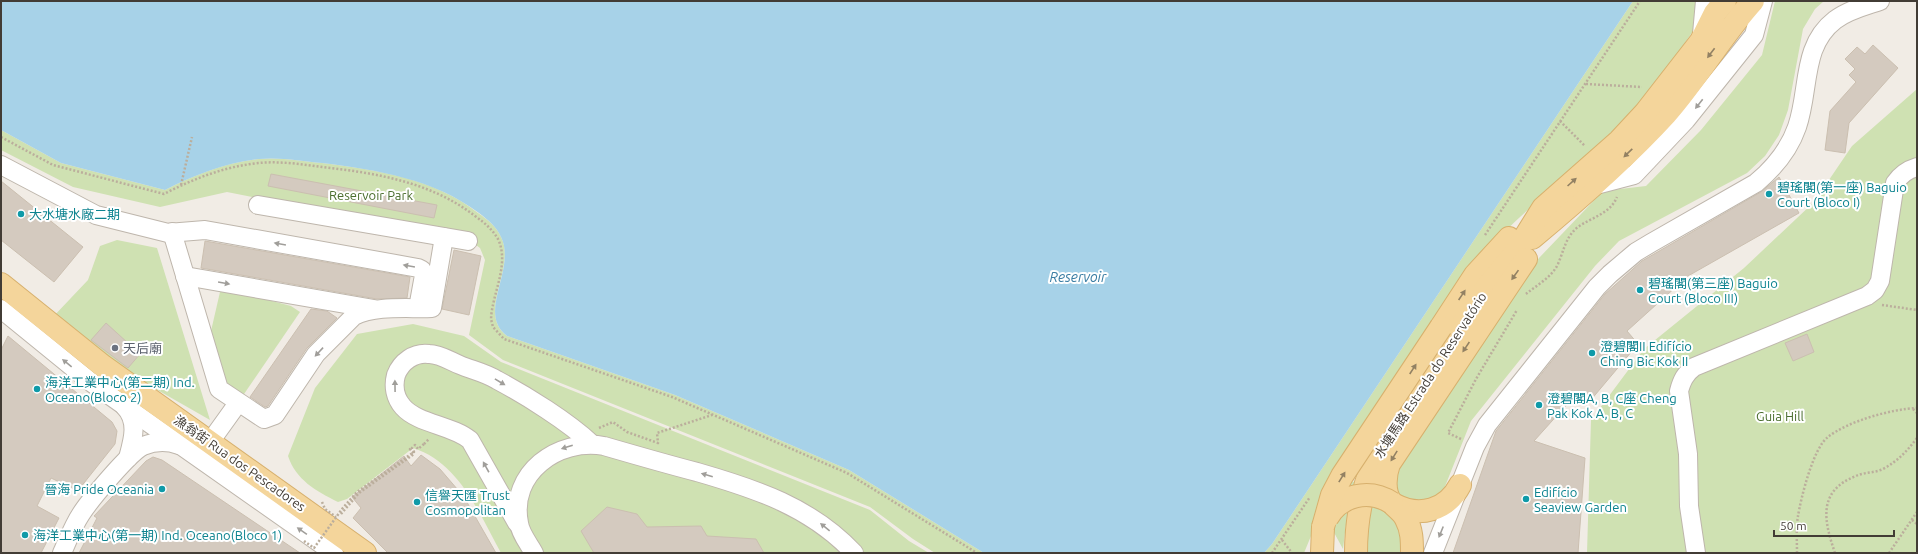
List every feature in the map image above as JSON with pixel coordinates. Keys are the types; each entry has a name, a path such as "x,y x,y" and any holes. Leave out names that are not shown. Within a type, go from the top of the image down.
{"main road":[{"name":"水塘馬路 Estrada do Reservatório","path":"1356,553 1356,526 1360,504 1369,472 1376,456 1486,287 1548,214 1599,159 1645,113 1701,41 1715,13 1725,1"},
{"path":"1701,41 1738,1"},
{"name":"水塘馬路 Estrada do Reservatório","path":"1548,214 1591,187 1629,153 1667,113 1737,19 1753,1"},
{"path":"1412,553 1410,527 1402,513 1393,504 1387,492 1386,481 1391,461 1487,315 1548,214"},
{"path":"1322,553 1323,527 1328,506 1339,481 1475,275 1504,243 1548,214"},
{"name":"漁翁街 Rua dos Pescadores","path":"1,284 103,366 210,442 334,522 365,553"},
{"path":"1323,527 1334,508 1351,497 1372,495 1416,512 1435,509 1448,501 1460,485"}],"street":[{"path":"1701,41 1706,1"},
{"path":"1591,187 1634,176 1686,120 1754,35 1764,1"},
{"path":"1433,553 1475,447 1487,425 1597,287 1636,252 1756,183 1778,162 1791,142 1798,126 1810,58 1820,37 1836,20 1845,14 1880,1"},
{"path":"1,165 96,215 168,233 205,230 418,268 422,270 424,275 418,308"},
{"path":"1696,553 1689,506 1688,454 1679,391 1681,382 1686,374 1694,367 1856,301 1875,290 1880,281 1895,183 1908,169 1917,167"},
{"path":"258,205 468,241"},
{"path":"172,232 219,389 260,418 271,417 316,354 354,316 362,312 378,310 432,308 444,237"},
{"path":"185,276 378,310"},
{"path":"341,304 345,306 350,313 346,324"},
{"name":"漁翁街 Rua dos Pescadores","path":"1,309 92,383 328,551"},
{"path":"534,553 470,440 460,433 411,414 400,403 396,394 395,384 397,374 403,363 416,355 431,354 492,378 579,432 594,436 634,454 765,493 819,522 854,553"},
{"path":"121,403 130,413 134,428 128,458"},
{"path":"210,442 238,403"},
{"path":"519,525 518,508 521,491 536,467 559,450 575,445 594,436"},
{"path":"62,553 81,514 128,458 143,446 158,442 173,443 187,450"}],"path":[{"path":"1585,84 1647,87"},
{"path":"1560,121 1599,159"},
{"path":"1,137 53,165 164,194 194,179 226,168 260,163 294,164 346,170 404,181 436,192 463,206 490,226 498,240 502,256 491,320 493,327 504,339 672,397 847,473 976,553"},
{"path":"181,186 192,137"},
{"path":"1522,301 1526,294 1549,277 1558,265 1569,236 1579,226 1605,212 1615,201 1624,178"},
{"path":"1856,301 1917,310"},
{"path":"1463,440 1448,433 1476,379 1518,308"},
{"path":"1913,408 1917,413"},
{"path":"1797,553 1798,517 1811,463 1825,440 1860,421 1897,409 1917,408"},
{"path":"594,436 613,422 627,432 658,442 657,433 713,415"},
{"path":"1835,553 1825,520 1827,506 1833,492 1843,482 1856,475 1882,469 1903,456 1917,438"},
{"path":"412,448 415,445 418,449 424,444"},
{"path":"304,541 314,548 357,492 414,452 412,448"},
{"path":"334,522 359,493 414,454 410,449 412,448"},
{"path":"322,502 324,509 334,522"},
{"path":"1888,553 1917,512"},
{"path":"1912,520 1917,524"},
{"path":"1282,540 1292,553"}],"green space":[{"path":"1633,1 1717,1 1691,34 1647,97 1608,137 1525,212 1485,252 1327,497 1304,553 1264,553 1272,544"},
{"path":"1775,1 1824,1 1815,9 1803,29 1788,110 1779,135 1765,156 1747,173 1619,241 1595,266 1471,421 1444,489 1439,496 1424,504 1400,497 1395,490 1395,466 1407,446 1539,258 1603,191 1646,186 1701,130 1762,55"},
{"name":"Guia Hill","path":"1917,89 1917,553 1587,553 1591,420 1644,349 1744,268 1814,202 1852,146"},
{"name":"Reservoir Park","path":"1,130 61,163 165,190 187,179 234,163 275,158 322,163 384,173 443,191 461,201 485,218 494,226 501,237 505,249 504,262 498,290 495,315 498,326 507,336 675,395 849,470 984,553 935,553 913,539 870,507 503,360 469,335 485,260 480,248 468,239 227,192 160,207 73,187 1,150"},
{"path":"117,240 157,248 210,420 140,380 52,318 88,280 100,246"},
{"path":"226,289 291,306 300,312 242,397 225,385 208,344 220,292"},
{"path":"413,324 464,336 501,362 870,510 909,541 929,553 501,553 476,507 456,477 429,455 413,448 347,499 338,502 322,494 308,484 296,472 288,456 315,388 357,334"},
{"path":"1356,481 1347,516 1343,549 1331,527 1342,485"},
{"path":"1370,500 1393,509 1407,553 1365,553"}],"water":[{"name":"Reservoir","path":"1,1 1633,1 1272,544 1264,553 984,553 849,470 675,395 507,336 498,326 495,315 504,263 505,249 501,237 489,221 462,201 443,192 424,184 384,173 322,163 275,158 234,163 188,179 165,190 61,163 1,130"}],"building":[{"path":"1873,45 1898,68 1849,123 1845,153 1825,150 1830,111 1856,82 1849,75 1855,69 1845,59 1857,47 1865,54"},
{"path":"271,174 437,205 434,218 268,186"},
{"path":"1779,177 1799,213 1688,276 1627,331 1638,344 1590,401 1579,391 1534,441 1585,458 1578,553 1453,553 1496,431 1605,294 1642,261 1761,192"},
{"name":"大水塘水廠二期","path":"1,181 83,247 54,282 1,240"},
{"path":"205,241 410,277 407,298 377,299 201,268"},
{"path":"454,250 481,256 469,315 442,309"},
{"path":"311,309 327,311 337,318 307,348 268,406 265,407 250,397"},
{"name":"天后廟","path":"106,323 140,354 128,368 91,340"},
{"path":"1807,334 1814,352 1793,361 1785,343"},
{"name":"海洋工業中心(第二期) Ind. Oceano(Bloco 2)","path":"8,336 112,422 117,431 115,444 80,488 74,489 51,478 37,506 59,518 41,553 1,553 1,350"},
{"name":"信譽天匯 Trust Cosmopolitan","path":"421,455 440,469 464,497 496,553 388,553 353,518 361,508 352,497 404,456 411,466"},
{"name":"晉海 Pride Oceania","path":"153,457 162,460 300,553 79,553 97,518 94,516 146,461"},
{"path":"607,507 637,514 647,527 701,526 707,536 756,539 764,553 594,553 581,531"}],"place":[{"name":"碧瑤閣(第一座) Baguio Court (Bloco I)","path":"1769,194"},
{"name":"大水塘水廠二期","path":"21,214"},
{"name":"碧瑤閣(第三座) Baguio Court (Bloco III)","path":"1640,290"},
{"name":"天后廟","path":"115,348"},
{"name":"澄碧閣II Edifício Ching Bic Kok II","path":"1592,353"},
{"name":"海洋工業中心(第二期) Ind. Oceano(Bloco 2)","path":"37,389"},
{"name":"澄碧閣A, B, C座 Cheng Pak Kok A, B, C","path":"1539,405"},
{"name":"晉海 Pride Oceania","path":"162,489"},
{"name":"Edifício Seaview Garden","path":"1526,499"},
{"name":"信譽天匯 Trust Cosmopolitan","path":"417,502"},
{"name":"海洋工業中心(第一期) Ind. Oceano(Bloco 1)","path":"25,535"}]}
